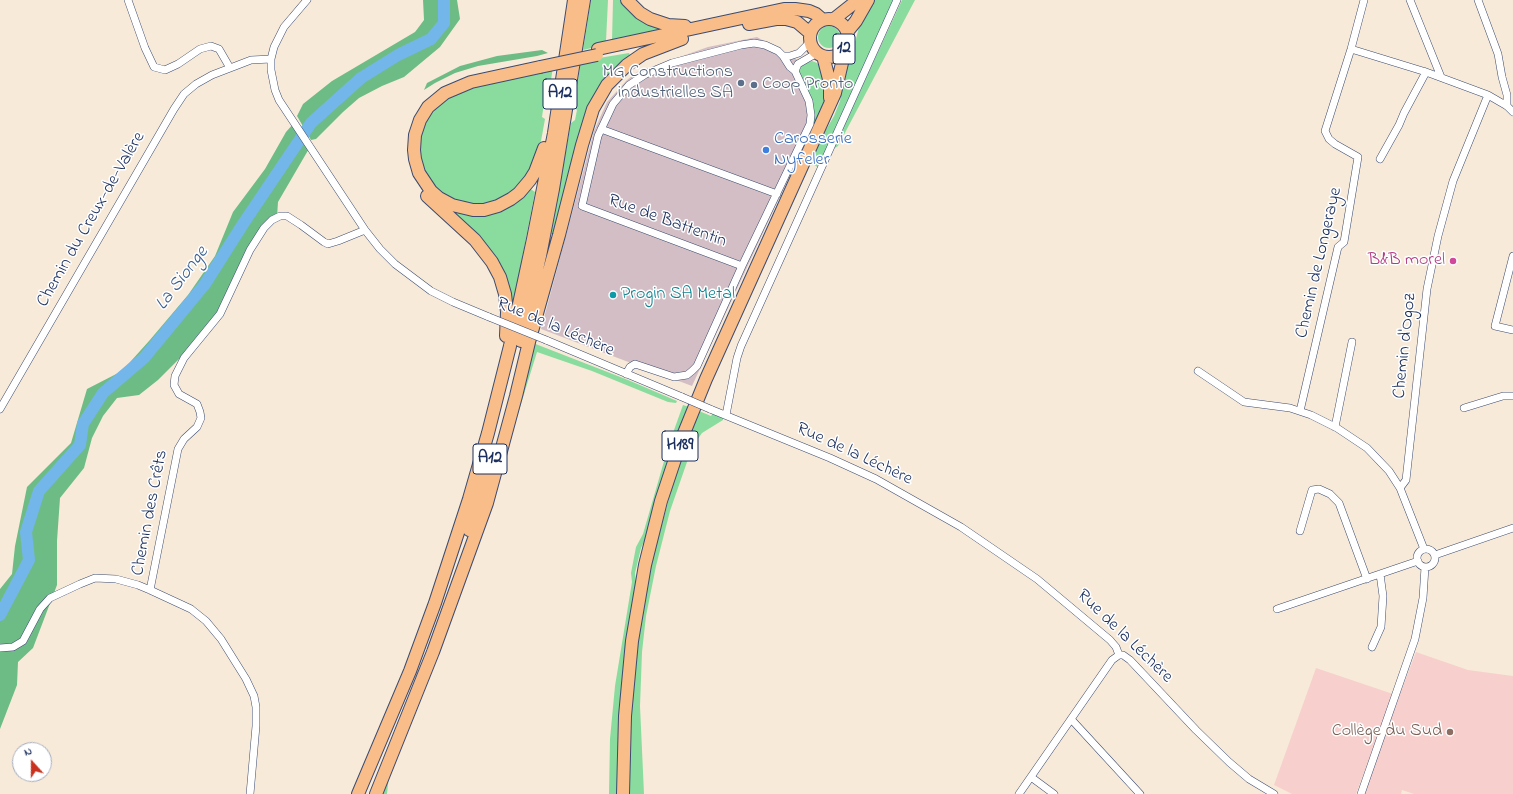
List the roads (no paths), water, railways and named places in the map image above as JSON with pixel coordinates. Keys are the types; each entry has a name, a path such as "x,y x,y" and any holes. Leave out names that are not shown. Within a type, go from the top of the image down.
{"highway":[{"path":"569,0 544,149 540,162 530,180 519,193 511,199 489,209 473,210 461,208 447,203 439,198 428,188 421,176 414,154 416,130 428,107 445,93 463,84 541,64 597,52 702,26 784,9 809,11 829,19"},
{"name":"A12","path":"358,794 407,678 439,589 469,499 500,386 522,291 554,133 574,0"},
{"name":"A12","path":"368,794 426,653 462,553 502,417 519,349 543,240 553,189 584,0"},
{"path":"627,0 640,13 659,23 673,26 702,26"},
{"name":"12","path":"830,104 830,83 820,54 810,38 816,23 829,19 858,0"},
{"name":"12","path":"847,32 856,21 868,0"},
{"path":"597,52 682,39 764,21 781,19 796,22 810,38"},
{"name":"12","path":"820,54 830,57 841,53 848,43 847,32 842,24 829,19"},
{"path":"376,794 433,652 487,503 529,342 561,229 582,145 593,109 607,85 627,65 643,54 682,39"},
{"name":"12","path":"830,104 838,84 842,63 841,53"},
{"path":"500,386 507,318 506,300 500,277 480,245 436,205 421,188 414,177 410,164 408,139 413,120 421,107 430,96 442,87 473,75 541,64"},
{"name":"H189","path":"623,794 625,716 632,641 645,565 661,501 682,438 706,379 830,104"}],"street":[{"path":"128,0 145,48 154,67 165,70 178,64 200,49 211,46 219,49 230,68"},
{"path":"271,59 278,37 292,17 307,0"},
{"path":"726,415 737,358 741,346 898,0"},
{"name":"Chemin de Longeraye","path":"1300,411 1338,247 1344,242 1358,157 1335,144 1325,131 1351,49 1364,0"},
{"path":"1410,0 1441,78"},
{"path":"1478,0 1498,54 1507,96 1507,106"},
{"path":"784,56 797,54 810,38"},
{"name":"Rue de Battentin","path":"747,44 765,45 778,51 784,56 790,67 795,71 809,101 810,120 777,194 742,266 582,206 595,145 601,129 613,104 625,89 640,78 665,66 747,44"},
{"path":"1351,49 1426,72 1488,96 1507,106 1513,112"},
{"path":"795,71 798,64 820,54"},
{"name":"Chemin du Creux-de-Valère","path":"0,409 184,94 196,84 230,68 251,60 271,59"},
{"name":"Rue de la Léchère","path":"271,59 271,70 275,90 279,100 365,230 380,249 411,277 431,291 453,302 823,455 876,479 962,527 1037,578 1110,640 1116,647 1119,655 1130,660 1191,725 1229,762 1249,779 1274,794"},
{"path":"1380,159 1400,125 1404,112 1426,72"},
{"name":"Chemin d'Ogoz","path":"1400,488 1406,480 1427,289 1438,236 1453,181 1488,96"},
{"path":"601,129 777,194"},
{"name":"Chemin des Crêts","path":"150,590 178,449 184,439 197,428 200,421 200,412 197,404 179,394 176,390 174,382 175,376 189,349 220,314 250,250 264,228 275,218 286,216 328,244 365,230"},
{"path":"1513,256 1495,326 1513,330"},
{"path":"626,374 630,367 635,364 674,377 687,375 692,371 696,366 742,266"},
{"path":"1335,427 1352,342"},
{"path":"1198,370 1244,402 1290,408 1312,415 1335,427 1367,448 1389,471 1400,488 1424,549"},
{"path":"1464,408 1503,396 1513,396"},
{"path":"1300,531 1312,490 1319,489 1330,494 1339,503 1367,579"},
{"path":"1435,555 1513,528"},
{"path":"1424,549 1431,550 1435,555 1434,564 1430,566 1422,566 1418,561 1418,554 1424,549"},
{"path":"1277,609 1418,561"},
{"path":"1361,794 1414,639 1423,598 1425,567"},
{"path":"1372,647 1381,626 1383,596 1380,574"},
{"name":"Chemin des Crêts","path":"2,648 16,646 23,641 40,609 50,598 95,578 111,578 150,590 191,609 206,621 222,639 254,696 256,712 250,794"},
{"path":"1019,794 1112,660 1119,655"},
{"path":"1071,719 1140,794"},
{"path":"1031,777 1054,794"}],"waterway":[{"name":"La Sionge","path":"0,615 29,560 26,532 39,491 80,445 83,424 103,393 144,358 205,284 243,224 311,123 361,78 398,55 431,39 444,23 444,0"}],"place":[{"name":"MG Constructions industrielles SA","path":"741,83"},
{"name":"Coop Pronto","path":"754,85"},
{"name":"Carosserie Nyfeler","path":"766,150"},
{"name":"B&B morel","path":"1453,261"},
{"name":"Progin SA Metal","path":"613,295"},
{"name":"Collège du Sud","path":"1450,732"}]}
